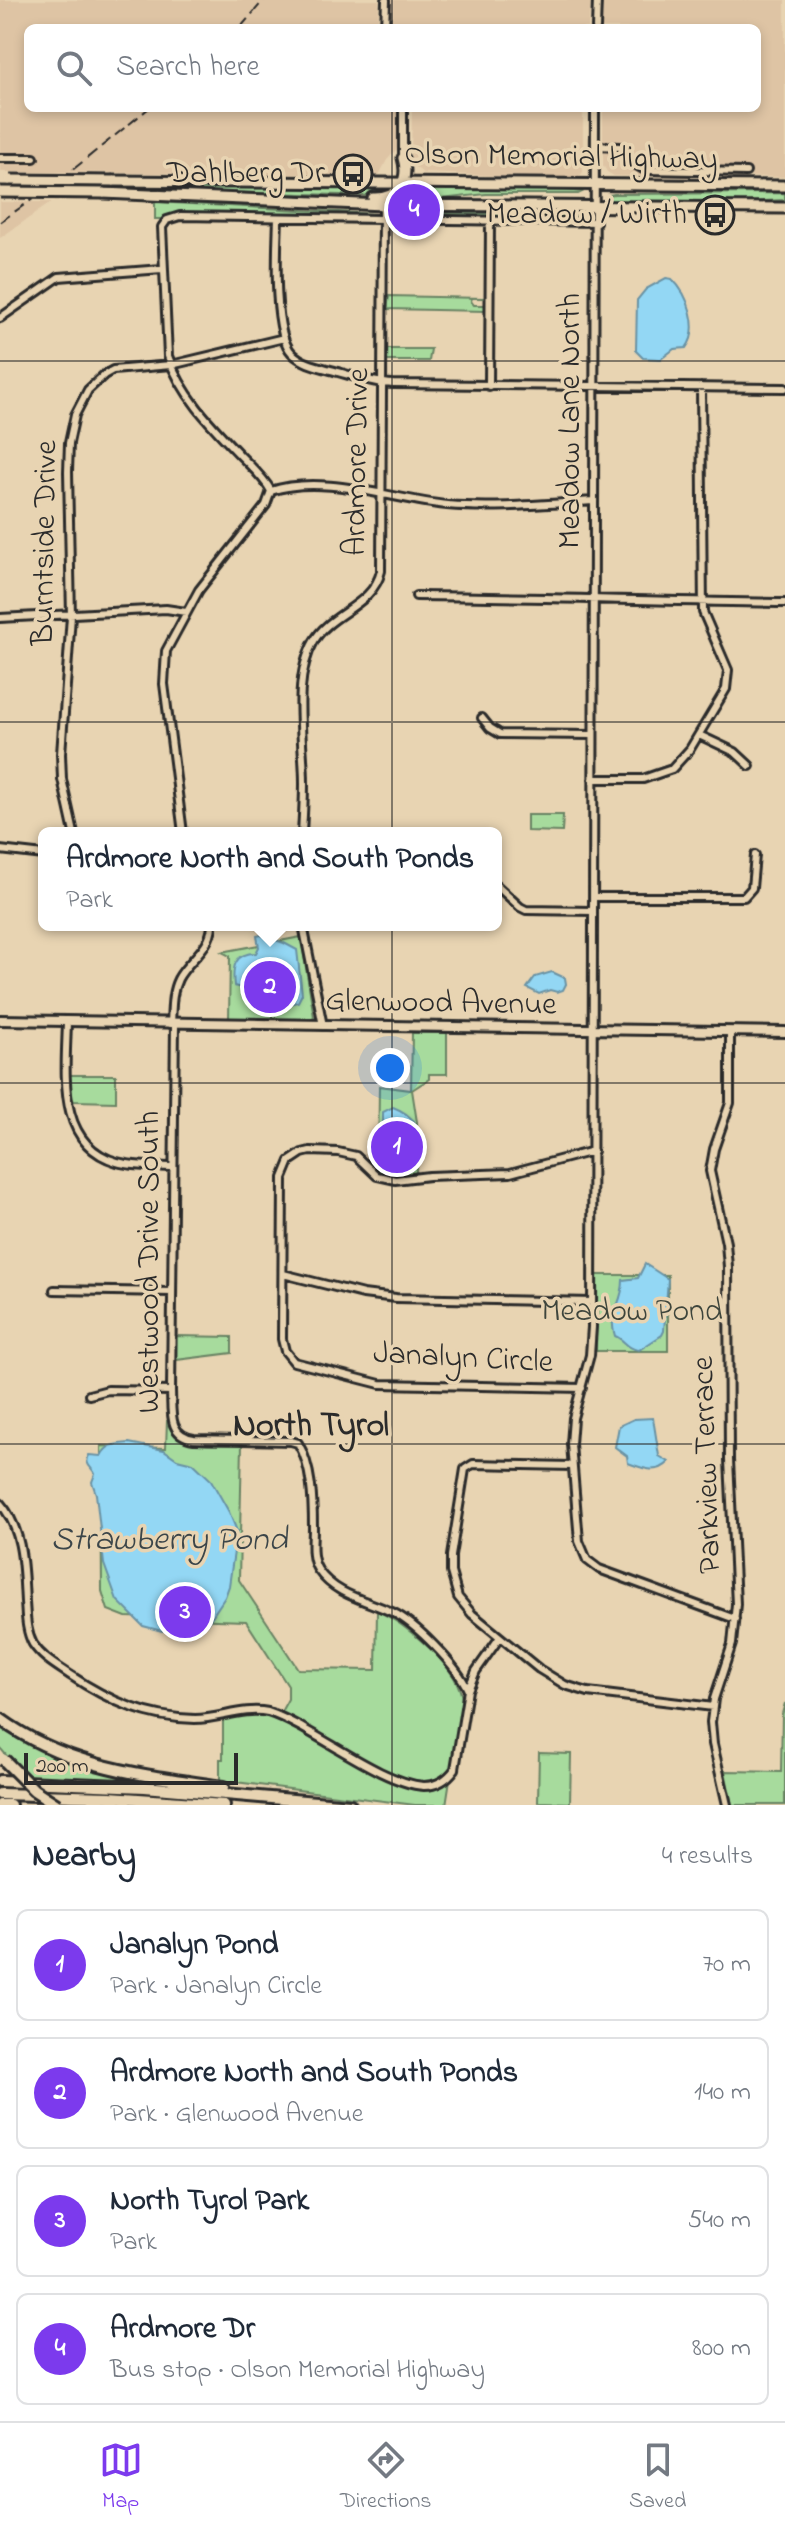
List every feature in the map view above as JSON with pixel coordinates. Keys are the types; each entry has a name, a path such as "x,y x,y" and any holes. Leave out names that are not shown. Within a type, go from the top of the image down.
{"highway":[{"path":"0,1719 56,1752 105,1768 328,1803"},
{"path":"2,1757 34,1790 57,1805"},
{"path":"0,1781 145,1787 350,1805"},
{"path":"0,1794 224,1805"},
{"path":"0,1805 10,1805"}],"main road":[{"path":"249,200 290,196 384,198 398,192 403,182 403,158"},
{"name":"Olson Memorial Highway","path":"5,180 785,186"},
{"name":"Olson Memorial Highway","path":"0,192 103,193 383,205 785,208"}],"street":[{"path":"385,24 386,0"},
{"path":"596,24 597,0"},
{"path":"403,112 403,158"},
{"name":"Meadow Lane North","path":"593,911 595,112"},
{"path":"595,146 620,147 633,163 645,170 746,172"},
{"path":"0,158 34,158"},
{"name":"Ardmore Drive","path":"302,827 302,698 305,664 324,628 368,595 377,584 382,564 383,205"},
{"path":"271,491 203,415 180,385 171,365 161,233 167,220 180,216 596,222"},
{"path":"278,218 277,288 284,338 289,349 302,360 383,384 785,388"},
{"path":"489,386 490,221"},
{"path":"0,318 59,277 162,269"},
{"name":"Burntside Drive","path":"73,827 61,767 71,616 69,443 75,415 88,390 113,370 171,365 284,338"},
{"path":"593,779 643,779 664,773 684,758 726,689 729,677 724,657 704,618 702,602 701,387"},
{"path":"271,491 293,485 381,493 449,505 527,506 594,501"},
{"path":"182,827 163,671 166,651 186,612 218,564 266,505 271,491"},
{"path":"416,596 785,603"},
{"path":"0,618 166,609 186,612"},
{"path":"482,718 500,734 593,735"},
{"path":"699,735 735,752 750,766"},
{"path":"0,850 38,854"},
{"path":"593,897 744,897 752,888 755,855"},
{"path":"502,890 526,910 593,911 590,1355 571,1427 572,1466 582,1552 592,1565 735,1619"},
{"name":"Westwood Drive South","path":"210,931 205,946 184,970 176,986 173,1024 171,1391 175,1430 182,1436 194,1439 298,1443 309,1484 313,1557 319,1571 329,1582 354,1598 390,1611 408,1622 459,1675 468,1690"},
{"path":"304,931 323,1026"},
{"name":"Glenwood Avenue","path":"0,1020 785,1032"},
{"path":"67,1021 66,1097 79,1132 99,1153 114,1161 173,1167"},
{"name":"Parkview Terrace","path":"727,1805 713,1744 713,1707 732,1644 735,1619 728,1445 728,1255 710,1171 730,1103 730,1032"},
{"name":"Janalyn Circle","path":"582,1388 380,1384 294,1362 285,1351 282,1339 283,1178 290,1161 302,1153 351,1154 360,1158 377,1176 395,1180 510,1173 593,1151"},
{"path":"283,1274 363,1294 396,1298 592,1302"},
{"path":"54,1290 172,1292"},
{"path":"89,1395 108,1390 171,1391"},
{"path":"572,1466 473,1464 463,1473 451,1556 452,1578 462,1603 553,1679 576,1689 713,1707"},
{"path":"0,1503 12,1522 20,1548 30,1638 42,1656 91,1689 127,1707 180,1718 210,1718 251,1710 268,1712 401,1780 423,1786 438,1784 457,1764 468,1690 476,1671 500,1637"}],"shaded area":[{"path":"0,0 379,0 378,24 24,24 24,112 398,112 397,149 379,175 0,172 0,162 33,163 34,154 0,153"},
{"path":"392,0 591,0 588,24 390,24"},
{"path":"603,0 785,0 785,177 614,176 607,172 603,165 603,112 761,112 761,24 602,24"},
{"path":"412,112 583,112 583,172 578,178 423,173 415,167 411,157"},
{"path":"1,202 52,202 0,238"}],"green space":[{"path":"145,186 397,187 379,196 145,190"},
{"path":"406,188 566,190 582,192 396,200"},
{"path":"785,193 785,200 719,203 609,201 609,195 614,194"},
{"path":"155,202 376,214 180,213 155,219"},
{"path":"416,213 581,214 589,217 416,217"},
{"path":"389,296 484,298 472,298 471,301 474,305 485,305 485,311 387,309"},
{"path":"387,349 431,349 429,361 387,361"},
{"path":"527,815 563,815 562,832 527,831"},
{"path":"301,937 314,1017 306,1021 229,1020 230,956 222,952"},
{"path":"412,1033 447,1033 447,1074 429,1074 429,1079 412,1090 417,1122 416,1173 393,1176 378,1171 379,1086 411,1090"},
{"path":"70,1075 116,1075 116,1102 74,1101 70,1095"},
{"name":"Meadow Pond","path":"597,1275 668,1275 668,1351 596,1351"},
{"path":"176,1336 232,1337 232,1353 176,1360"},
{"path":"167,1420 171,1430 187,1442 242,1444 239,1580 298,1669 376,1670 377,1611 416,1636 453,1676 462,1702 446,1805 415,1805 220,1780 223,1719 255,1714 277,1719 288,1699 288,1686 246,1621 126,1617 108,1610 102,1591 101,1446 166,1448"},
{"path":"785,1703 785,1805 732,1805 725,1771 781,1772"},
{"path":"0,1723 67,1756 100,1769 139,1778 139,1781 24,1776 0,1748"},
{"path":"539,1753 571,1754 570,1803 538,1802"}],"water":[{"path":"666,278 678,285 691,312 690,340 686,348 674,349 661,359 643,358 636,351 637,300 646,289"},
{"path":"257,936 297,950 302,994 298,1002 276,1007 260,994 234,986 236,962 243,955 256,953 259,947"},
{"path":"552,972 565,978 563,990 539,994 527,988 535,977"},
{"path":"393,1107 411,1118 417,1129 418,1154 411,1163 401,1164 394,1155 394,1139 383,1131 383,1112"},
{"name":"Meadow Pond","path":"645,1264 668,1279 664,1331 639,1350 615,1336 613,1321 623,1280 638,1278"},
{"path":"653,1418 659,1456 669,1462 654,1469 628,1463 627,1456 615,1447 619,1426 634,1419"},
{"name":"Strawberry Pond","path":"129,1443 164,1450 177,1459 193,1463 211,1480 229,1512 237,1531 229,1586 207,1624 162,1631 143,1626 117,1600 104,1564 92,1482 95,1474 87,1461 89,1455 101,1456 109,1447"}],"railway":[{"path":"243,24 264,0"},
{"path":"0,222 60,180 144,112"}],"place":[{"name":"Dahlberg Dr","path":"353,174"},
{"name":"Ardmore Dr","path":"414,210"},
{"name":"Meadow / Wirth","path":"715,215"},
{"name":"Ardmore North and South Ponds","path":"270,987"},
{"name":"Janalyn Pond","path":"397,1147"},
{"name":"North Tyrol Park","path":"185,1612"}],"district":[{"name":"North Tyrol","path":"311,1427"}]}
